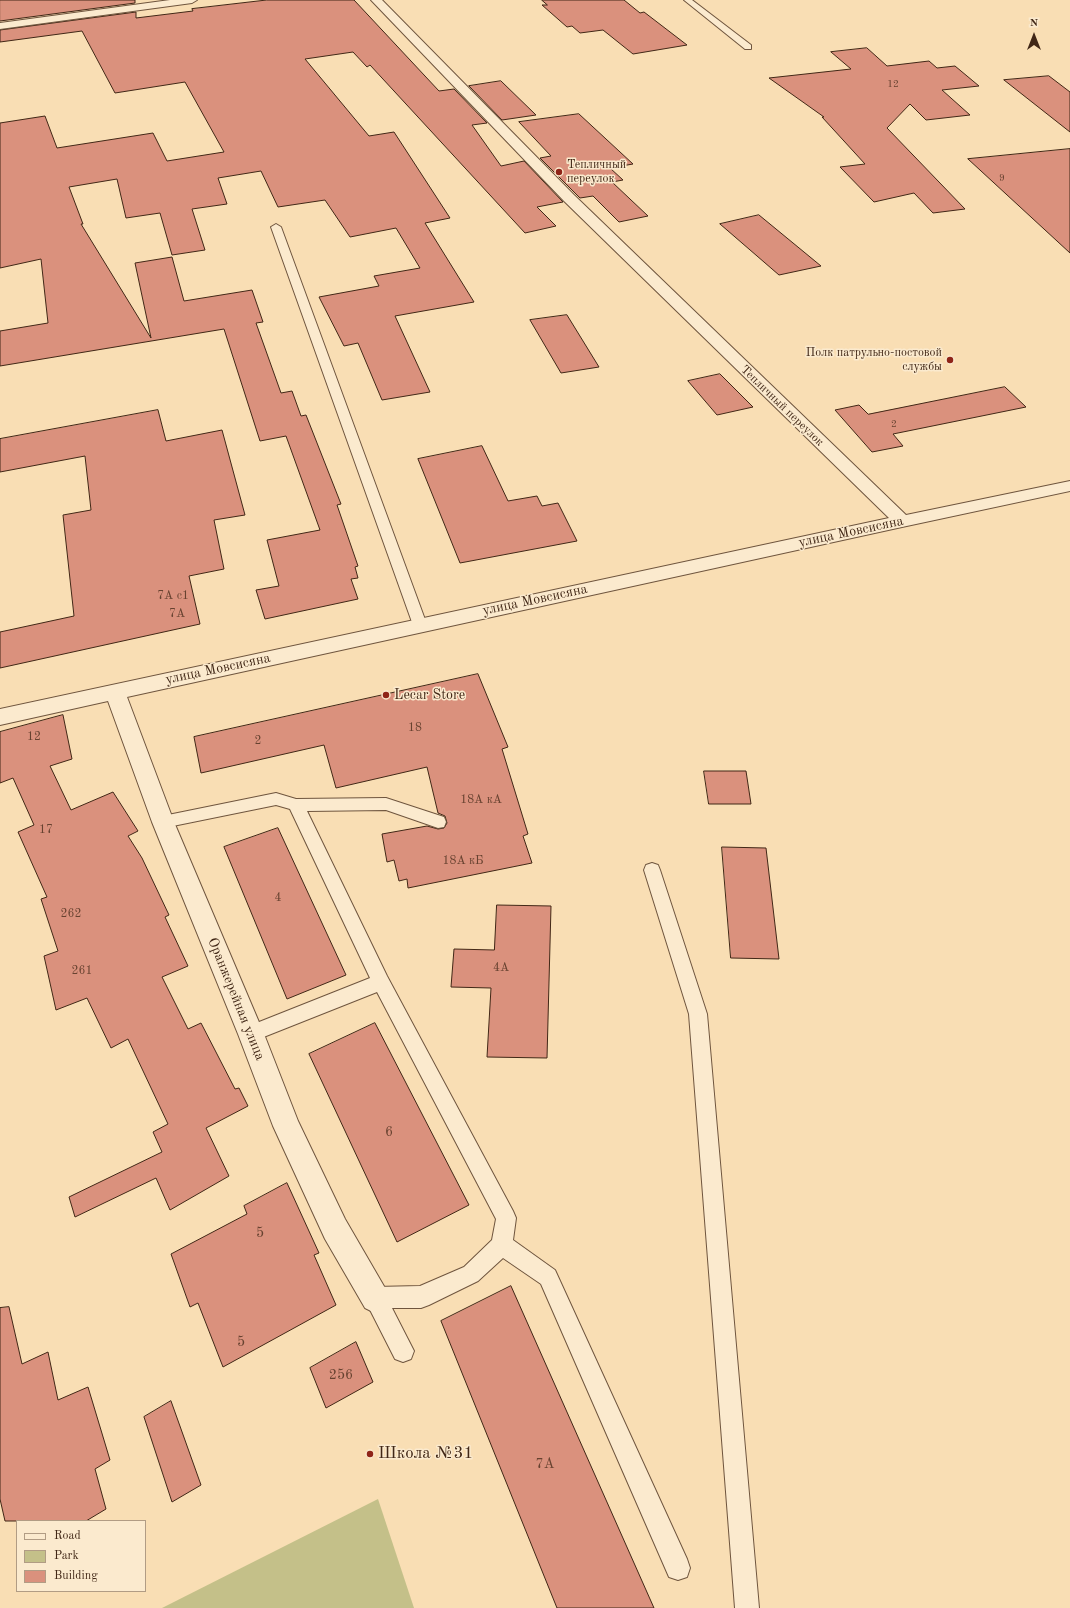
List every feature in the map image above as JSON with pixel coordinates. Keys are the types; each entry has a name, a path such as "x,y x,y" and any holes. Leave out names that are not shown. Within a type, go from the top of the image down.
{"street":[{"path":"0,26 192,0"},
{"name":"Тепличный переулок","path":"376,0 568,198 902,521"},
{"name":"улица Мовсисяна","path":"0,717 420,625 1070,486"},
{"name":"Оранжерейная улица","path":"115,692 163,822 251,1034 286,1126 336,1229 375,1298"}],"lane":[{"path":"688,0 748,47"},
{"path":"276,227 420,625"},
{"path":"163,822 276,799 296,805 386,804 438,822"},
{"path":"296,805 381,982 506,1218 502,1245 471,1274 421,1297 375,1298 403,1351"},
{"path":"652,870 698,1014 747,1608"},
{"path":"251,1034 381,982"},
{"path":"502,1245 548,1277 678,1568"}],"green space":[{"path":"378,1499 414,1608 162,1608"}],"building":[{"path":"0,0 135,0 135,3 0,21"},
{"path":"267,0 354,0 439,91 454,89 487,123 472,125 501,166 524,161 563,202 537,207 556,226 525,233 370,65 367,67 353,52 305,59 369,136 394,132 450,218 425,223 474,302 395,316 430,392 382,400 358,343 344,346 319,297 379,286 374,276 420,268 396,228 350,237 325,200 278,207 261,171 218,178 227,204 192,209 205,250 172,255 160,213 126,218 117,179 69,187 83,224 81,224 151,338 135,263 172,257 184,301 252,290 263,322 256,323 281,393 292,391 301,416 306,415 341,504 337,505 358,566 355,567 358,578 351,579 358,599 265,619 256,590 279,586 267,540 320,530 286,436 260,441 224,329 0,366 0,331 48,323 41,259 0,268 0,123 45,116 57,148 153,133 167,161 224,152 185,82 115,93 82,31 0,42 0,30 136,12 136,18 193,11 192,9"},
{"path":"542,0 624,0 640,13 644,12 687,45 633,54 603,30 580,33 572,26 567,27 542,5 547,5"},
{"path":"867,48 887,66 929,61 937,68 955,66 979,86 942,90 970,115 926,120 910,104 887,128 965,209 933,213 914,193 874,202 840,167 865,164 822,117 824,117 769,78 851,69 831,52"},
{"path":"1049,76 1070,92 1070,132 1004,80"},
{"path":"501,81 536,115 502,120 469,86"},
{"path":"579,114 633,164 610,168 623,180 612,182 648,216 619,222 593,196 580,198 540,158 551,156 519,122"},
{"path":"1070,149 1070,253 968,159"},
{"path":"759,215 821,266 779,275 720,224"},
{"path":"567,315 599,367 561,373 530,320"},
{"path":"720,374 753,407 717,415 688,381"},
{"path":"1005,387 1026,407 893,434 903,446 872,452 835,410 859,405 868,414"},
{"path":"158,410 166,441 222,430 245,515 214,520 224,569 189,576 200,624 0,668 0,632 74,616 63,515 91,510 85,456 0,472 0,439"},
{"path":"482,446 508,501 537,496 542,506 558,503 577,541 460,563 418,459"},
{"path":"478,674 508,747 502,749 528,834 523,836 532,863 408,888 407,879 399,881 394,860 387,862 382,834 427,826 438,829 444,828 447,823 445,816 438,813 427,767 336,788 324,745 201,773 194,737"},
{"path":"63,715 72,759 50,766 71,810 113,792 138,831 128,836 142,858 169,915 165,917 188,966 162,977 188,1029 201,1023 235,1089 239,1088 248,1106 206,1128 229,1176 170,1210 156,1178 75,1217 69,1197 162,1152 153,1132 168,1124 128,1039 111,1048 87,998 56,1010 44,956 58,951 41,899 47,897 18,832 34,825 13,778 0,783 0,732"},
{"path":"704,771 746,771 751,804 709,804"},
{"path":"278,828 346,975 287,999 224,847"},
{"path":"722,847 766,848 779,959 731,958"},
{"path":"497,905 551,906 547,1058 487,1057 491,988 451,987 454,949 494,950"},
{"path":"375,1023 469,1205 397,1242 309,1054"},
{"path":"287,1183 319,1253 314,1255 336,1305 223,1367 198,1303 190,1307 171,1254 247,1214 244,1206"},
{"path":"511,1286 654,1608 557,1608 441,1321"},
{"path":"9,1307 22,1364 48,1352 58,1400 88,1387 110,1460 95,1469 106,1509 88,1520 5,1521 0,1499 0,1308"},
{"path":"356,1342 373,1382 326,1408 310,1368"},
{"path":"171,1401 201,1485 172,1502 144,1417"}],"place":[{"name":"Тепличный переулок","path":"559,172"},
{"name":"Полк патрульно-постовой службы","path":"950,360"},
{"name":"Lecar Store","path":"386,695"},
{"name":"Школа №31","path":"370,1454"}]}
